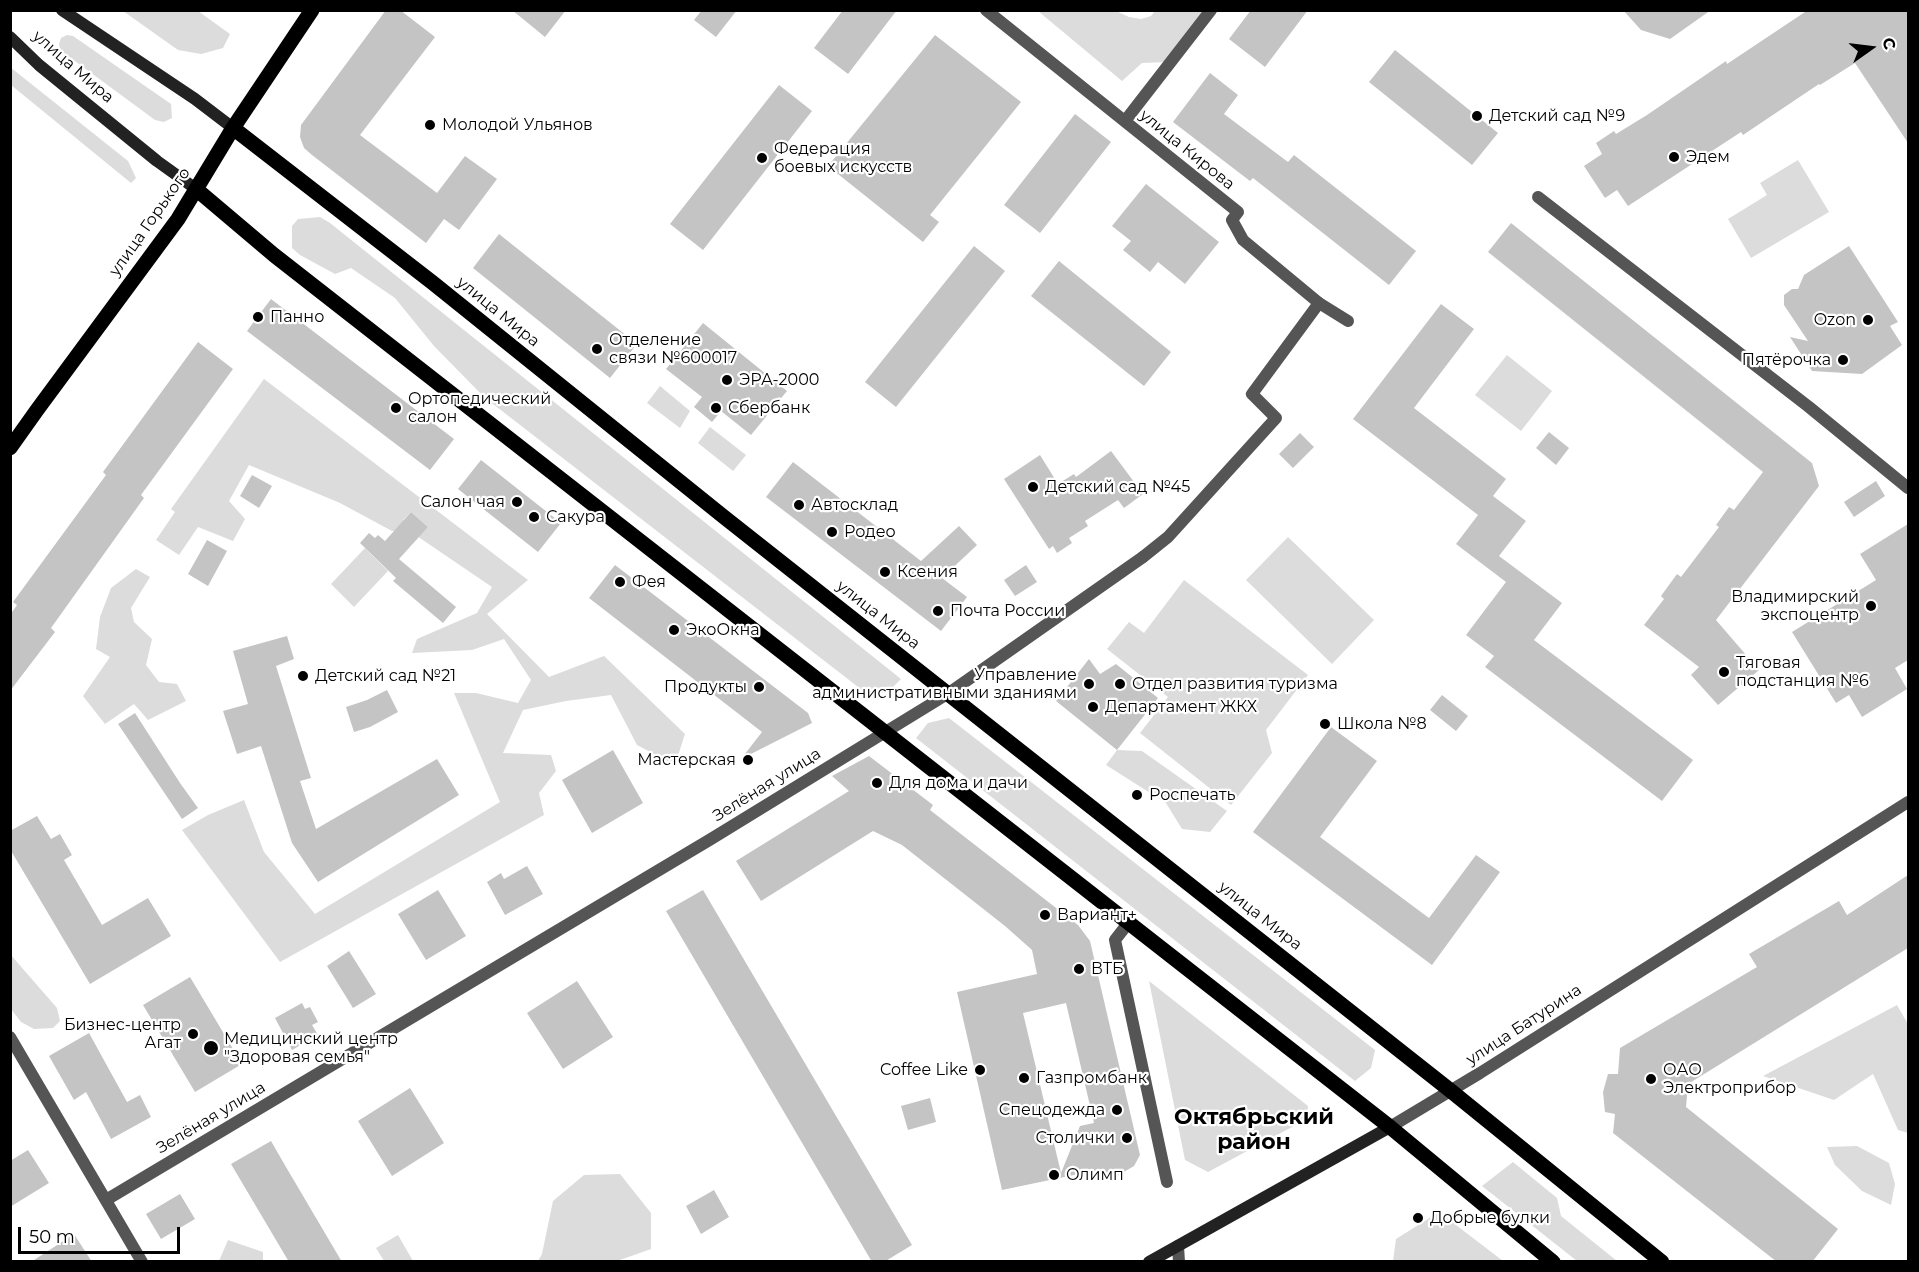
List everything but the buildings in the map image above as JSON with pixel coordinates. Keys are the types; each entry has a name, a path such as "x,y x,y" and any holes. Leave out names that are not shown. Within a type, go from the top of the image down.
{"main road":[{"name":"улица Мира","path":"62,10 195,99 433,283 698,496 1451,1091 1662,1262"},
{"name":"улица Горького","path":"10,448 177,219 233,128 312,10"},
{"name":"улица Мира","path":"10,37 48,72 157,161 196,189 274,255 1390,1127 1553,1262"},
{"name":"улица Батурина","path":"1149,1262 1390,1127"}],"street":[{"name":"улица Кирова","path":"986,10 1238,212 1232,220 1243,240 1319,303 1348,321"},
{"path":"1125,121 1211,10"},
{"path":"1538,197 1809,407 1908,488"},
{"name":"Зелёная улица","path":"106,1200 711,839 950,693 1143,557 1168,537 1276,418 1252,394 1319,303"},
{"name":"улица Батурина","path":"1390,1127 1451,1091 1908,802"},
{"path":"1129,922 1115,939 1167,1182"},
{"path":"10,1037 142,1262"},
{"path":"1178,1246 1179,1262"}],"shaded area":[{"path":"123,11 198,11 230,34 223,48 201,54 178,50"},
{"path":"1038,11 1116,11 1141,19 1151,16 1155,11 1206,11 1167,62 1142,63 1122,81"},
{"path":"67,35 73,36 171,104 172,118 164,122 155,120 60,50 61,38"},
{"path":"10,67 128,161 136,178 131,183 11,85"},
{"path":"1798,160 1829,212 1751,258 1728,219 1767,195 1760,183"},
{"path":"320,217 901,679 890,690 871,697 484,397 434,346 395,298 351,268 335,274 300,255 292,248 292,226 298,219"},
{"path":"1507,355 1552,391 1521,431 1475,395"},
{"path":"264,379 528,580 487,614 549,677 604,656 685,734 675,765 637,745 611,695 523,710 503,753 551,755 556,771 539,793 544,815 280,962 182,830 208,815 244,800 264,852 315,914 500,802 454,693 476,693 518,703 531,680 504,639 472,650 412,653 417,639 477,613 492,587 411,532 392,531 340,503 249,465 229,501 245,519 233,541 198,527 179,555 156,540 175,512 171,509","holes":["411,512 428,527 420,535 403,520"]},
{"path":"660,386 690,411 680,428 647,403"},
{"path":"710,427 746,455 733,471 698,443"},
{"path":"1288,537 1374,620 1332,664 1246,580"},
{"path":"365,548 388,571 354,607 331,584"},
{"path":"136,569 150,577 131,608 134,622 152,639 146,665 159,682 177,684 186,701 148,720 134,704 105,724 83,696 110,657 96,649 100,617 111,588"},
{"path":"1184,580 1308,675 1266,730 1272,753 1231,805 1140,733 1168,697 1107,649 1129,622 1144,633"},
{"path":"949,718 1375,1050 1371,1068 1355,1081 916,738 928,723"},
{"path":"1117,750 1142,751 1227,811 1210,832 1182,829 1166,803 1106,765"},
{"path":"10,954 57,1008 60,1021 53,1028 34,1029 21,1022 11,1009"},
{"path":"1149,981 1308,1106 1307,1119 1208,1172 1185,1160"},
{"path":"1897,1005 1908,1024 1908,1133 1898,1130 1873,1074 1834,1100 1763,1076"},
{"path":"1857,1146 1889,1163 1895,1184 1891,1205 1862,1191 1835,1165 1827,1147"},
{"path":"1513,1162 1557,1198 1561,1216 1617,1261 1577,1261 1482,1186"},
{"path":"620,1174 651,1213 651,1249 617,1261 538,1261 542,1254 553,1201 584,1175"},
{"path":"1439,1212 1503,1261 1393,1261 1396,1239"},
{"path":"398,1235 413,1261 384,1261 376,1248"},
{"path":"228,1240 263,1252 263,1261 219,1261"}],"place":[{"name":"Детский сад №9","path":"1477,116"},
{"name":"Молодой Ульянов","path":"430,125"},
{"name":"Эдем","path":"1674,157"},
{"name":"Федерация боевых искусств","path":"762,158"},
{"name":"Панно","path":"258,317"},
{"name":"Ozon","path":"1868,320"},
{"name":"Отделение связи №600017","path":"597,349"},
{"name":"Пятёрочка","path":"1843,360"},
{"name":"ЭРА-2000","path":"727,380"},
{"name":"Ортопедический салон","path":"396,408"},
{"name":"Сбербанк","path":"716,408"},
{"name":"Детский сад №45","path":"1033,487"},
{"name":"Салон чая","path":"517,502"},
{"name":"Автосклад","path":"799,505"},
{"name":"Сакура","path":"534,517"},
{"name":"Родео","path":"832,532"},
{"name":"Ксения","path":"885,572"},
{"name":"Фея","path":"620,582"},
{"name":"Владимирский экспоцентр","path":"1871,606"},
{"name":"Почта России","path":"938,611"},
{"name":"ЭкоОкна","path":"674,630"},
{"name":"Тяговая подстанция №6","path":"1724,672"},
{"name":"Детский сад №21","path":"303,676"},
{"name":"Управление административными зданиями","path":"1089,684"},
{"name":"Отдел развития туризма","path":"1120,684"},
{"name":"Продукты","path":"759,687"},
{"name":"Департамент ЖКХ","path":"1093,707"},
{"name":"Школа №8","path":"1325,724"},
{"name":"Мастерская","path":"748,760"},
{"name":"Для дома и дачи","path":"877,783"},
{"name":"Роспечать","path":"1137,795"},
{"name":"Вариант+","path":"1045,915"},
{"name":"ВТБ","path":"1079,969"},
{"name":"Бизнес-центр Агат","path":"193,1034"},
{"name":"Медицинский центр \"Здоровая семья\"","path":"211,1048"},
{"name":"Coffee Like","path":"980,1070"},
{"name":"Газпромбанк","path":"1024,1078"},
{"name":"ОАО Электроприбор","path":"1651,1079"},
{"name":"Спецодежда","path":"1117,1110"},
{"name":"Столички","path":"1127,1138"},
{"name":"Олимп","path":"1054,1175"},
{"name":"Добрые булки","path":"1418,1218"}],"district":[{"name":"Октябрьский район","path":"1254,1130"}]}
